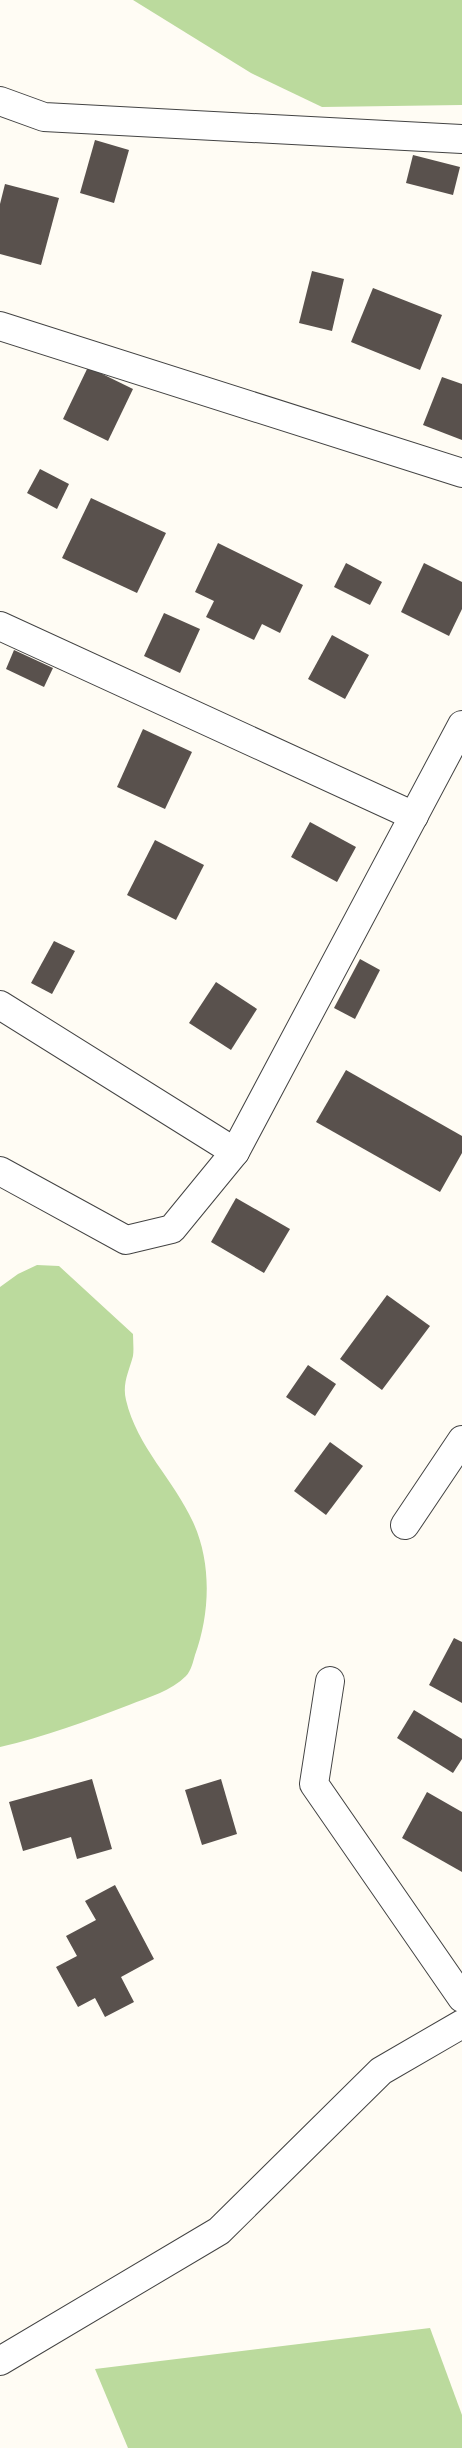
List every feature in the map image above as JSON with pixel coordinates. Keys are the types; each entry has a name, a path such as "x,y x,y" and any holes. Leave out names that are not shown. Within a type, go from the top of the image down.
{"street":[{"path":"0,101 44,117 462,139"},
{"path":"0,326 462,473"},
{"path":"0,626 414,816"},
{"path":"0,1171 126,1240 172,1230 235,1152 462,725"},
{"path":"0,1005 235,1152"},
{"path":"405,1524 462,1440"},
{"path":"330,1681 314,1784 462,1998"},
{"path":"0,2361 219,2231 380,2071 462,2024"}],"green space":[{"path":"133,0 462,0 462,105 322,107 251,73"},
{"path":"37,1265 59,1266 133,1334 133,1356 125,1383 126,1400 138,1433 193,1522 199,1538 206,1571 206,1606 204,1623 191,1669 174,1686 81,1723 0,1747 0,1287 18,1274"},
{"path":"430,2328 462,2415 462,2448 128,2448 95,2369"}],"building":[{"path":"95,140 129,150 114,203 80,193"},
{"path":"413,155 460,167 453,195 406,183"},
{"path":"5,184 59,198 41,265 0,254 0,204"},
{"path":"312,271 344,279 332,331 299,323"},
{"path":"373,288 442,315 420,370 351,342"},
{"path":"88,367 133,389 108,441 63,419"},
{"path":"442,377 462,384 462,440 423,425"},
{"path":"40,469 69,484 57,509 27,493"},
{"path":"91,498 166,533 137,593 62,558"},
{"path":"218,543 303,585 280,633 262,624 254,640 206,617 214,601 195,592"},
{"path":"346,563 382,582 370,605 334,587"},
{"path":"424,563 462,582 462,609 449,636 401,612"},
{"path":"164,613 200,629 180,673 144,656"},
{"path":"332,635 369,655 345,699 308,679"},
{"path":"14,650 53,668 44,687 6,669"},
{"path":"143,729 192,752 165,809 117,787"},
{"path":"310,822 356,847 337,882 291,857"},
{"path":"155,840 204,865 176,920 127,895"},
{"path":"54,941 75,951 52,994 31,983"},
{"path":"360,959 380,970 355,1019 334,1008"},
{"path":"216,982 257,1009 231,1050 189,1023"},
{"path":"346,1070 462,1136 462,1153 440,1192 316,1122"},
{"path":"236,1198 290,1229 264,1273 211,1242"},
{"path":"387,1295 430,1326 382,1390 340,1359"},
{"path":"308,1365 336,1384 315,1416 286,1397"},
{"path":"330,1442 363,1466 326,1515 294,1491"},
{"path":"454,1638 462,1642 462,1703 429,1685"},
{"path":"414,1710 462,1739 462,1759 453,1773 397,1738"},
{"path":"92,1779 112,1849 77,1859 71,1837 23,1851 9,1802"},
{"path":"221,1779 237,1834 202,1845 185,1790"},
{"path":"427,1792 462,1812 462,1872 402,1838"},
{"path":"115,1885 154,1959 121,1977 134,2002 105,2017 95,1998 78,2007 56,1967 77,1956 66,1936 96,1920 85,1901"}]}
